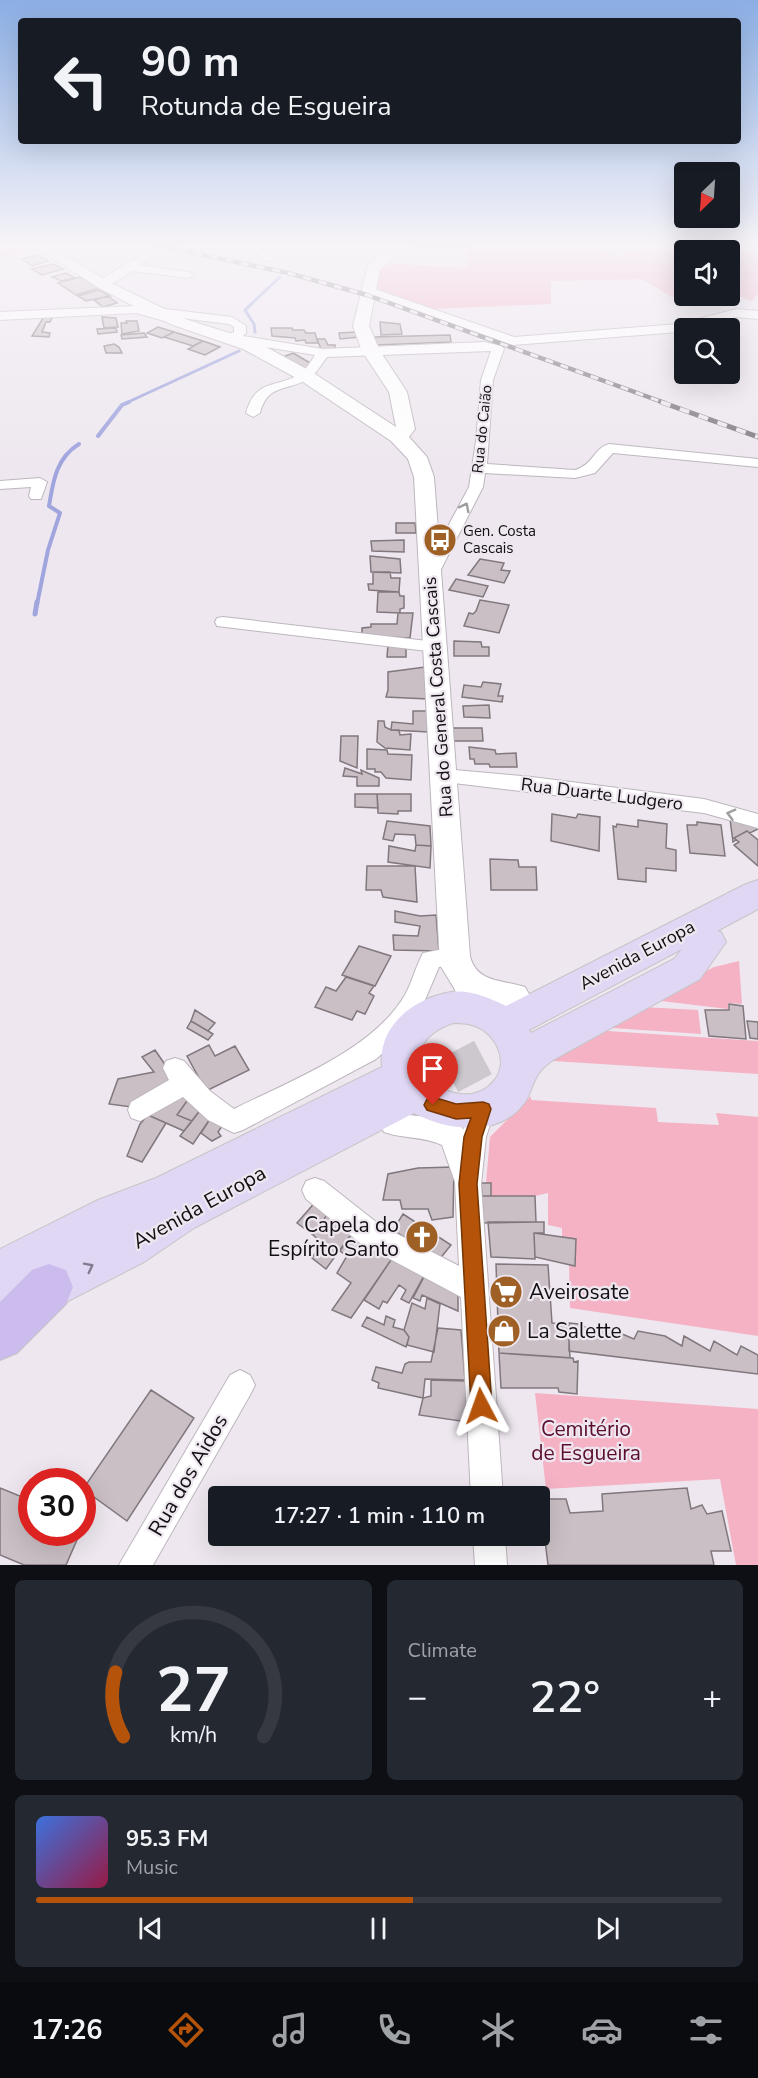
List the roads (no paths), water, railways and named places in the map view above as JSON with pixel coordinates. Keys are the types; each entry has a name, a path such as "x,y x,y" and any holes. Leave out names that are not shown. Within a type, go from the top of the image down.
{"highway":[{"path":"0,1336 49,1287"}],"main road":[{"path":"155,316 275,358"},
{"path":"159,316 232,338 275,358"},
{"path":"364,316 362,326 371,351 400,397 405,429 404,433 398,437"},
{"name":"Rua do General Costa Cascais","path":"275,358 398,437 417,457 424,477 444,776 492,1005"},
{"name":"Avenida Europa","path":"696,936 758,893"},
{"name":"Avenida Europa","path":"696,936 758,912"},
{"path":"492,1005 519,1079 511,1092 498,1102 483,1109 456,1111 415,1101 407,1032 420,1018 437,1010 452,1007 492,1005 651,932 696,936 687,969 540,1048 492,1005"},
{"name":"Avenida Europa","path":"0,1274 120,1231 180,1214 415,1101"},
{"name":"Avenida Europa","path":"0,1313 49,1287 120,1231"}],"street":[{"path":"192,316 232,321 240,326 240,333 232,338"},
{"path":"441,316 513,342 679,328 724,316"},
{"path":"232,338 323,353 371,351"},
{"name":"Rua do Caião","path":"371,351 493,346 498,349 487,380 483,441 476,487 429,577"},
{"path":"253,413 256,402 265,390 306,376 323,353"},
{"path":"479,468 575,474 590,470 609,448 758,463"},
{"path":"0,485 40,482 36,495"},
{"path":"222,622 436,647"},
{"name":"Rua Duarte Ludgero","path":"444,776 531,784 704,806 758,821"},
{"path":"140,1110 180,1075 225,1117 234,1122 368,1052 393,1029 414,1000 431,959 492,1005"},
{"path":"415,1101 468,1184"},
{"path":"483,1109 473,1137 468,1184 486,1486"},
{"path":"315,1190 369,1234 474,1288"},
{"name":"Rua dos Aidos","path":"135,1565 240,1385"},
{"path":"490,1546 491,1565"}],"waterway":[{"path":"249,316 254,324 255,332"},
{"path":"126,403 239,351"},
{"path":"98,436 122,405 129,402"},
{"path":"37,604 48,550 60,513 49,506 54,480 60,463 79,444"},
{"path":"35,614 37,602"}],"tunnel":[{"path":"399,1102 529,1033"}],"railway":[{"path":"425,316 665,403"},
{"path":"661,402 758,437"}],"place":[{"name":"Gen. Costa Cascais","path":"440,540"},
{"name":"Capela do Espírito Santo","path":"422,1237"},
{"name":"Aveirosate","path":"506,1292"},
{"name":"La Salette","path":"504,1331"}],"park label":[{"name":"Cemitério de Esgueira","path":"586,1441"}]}
